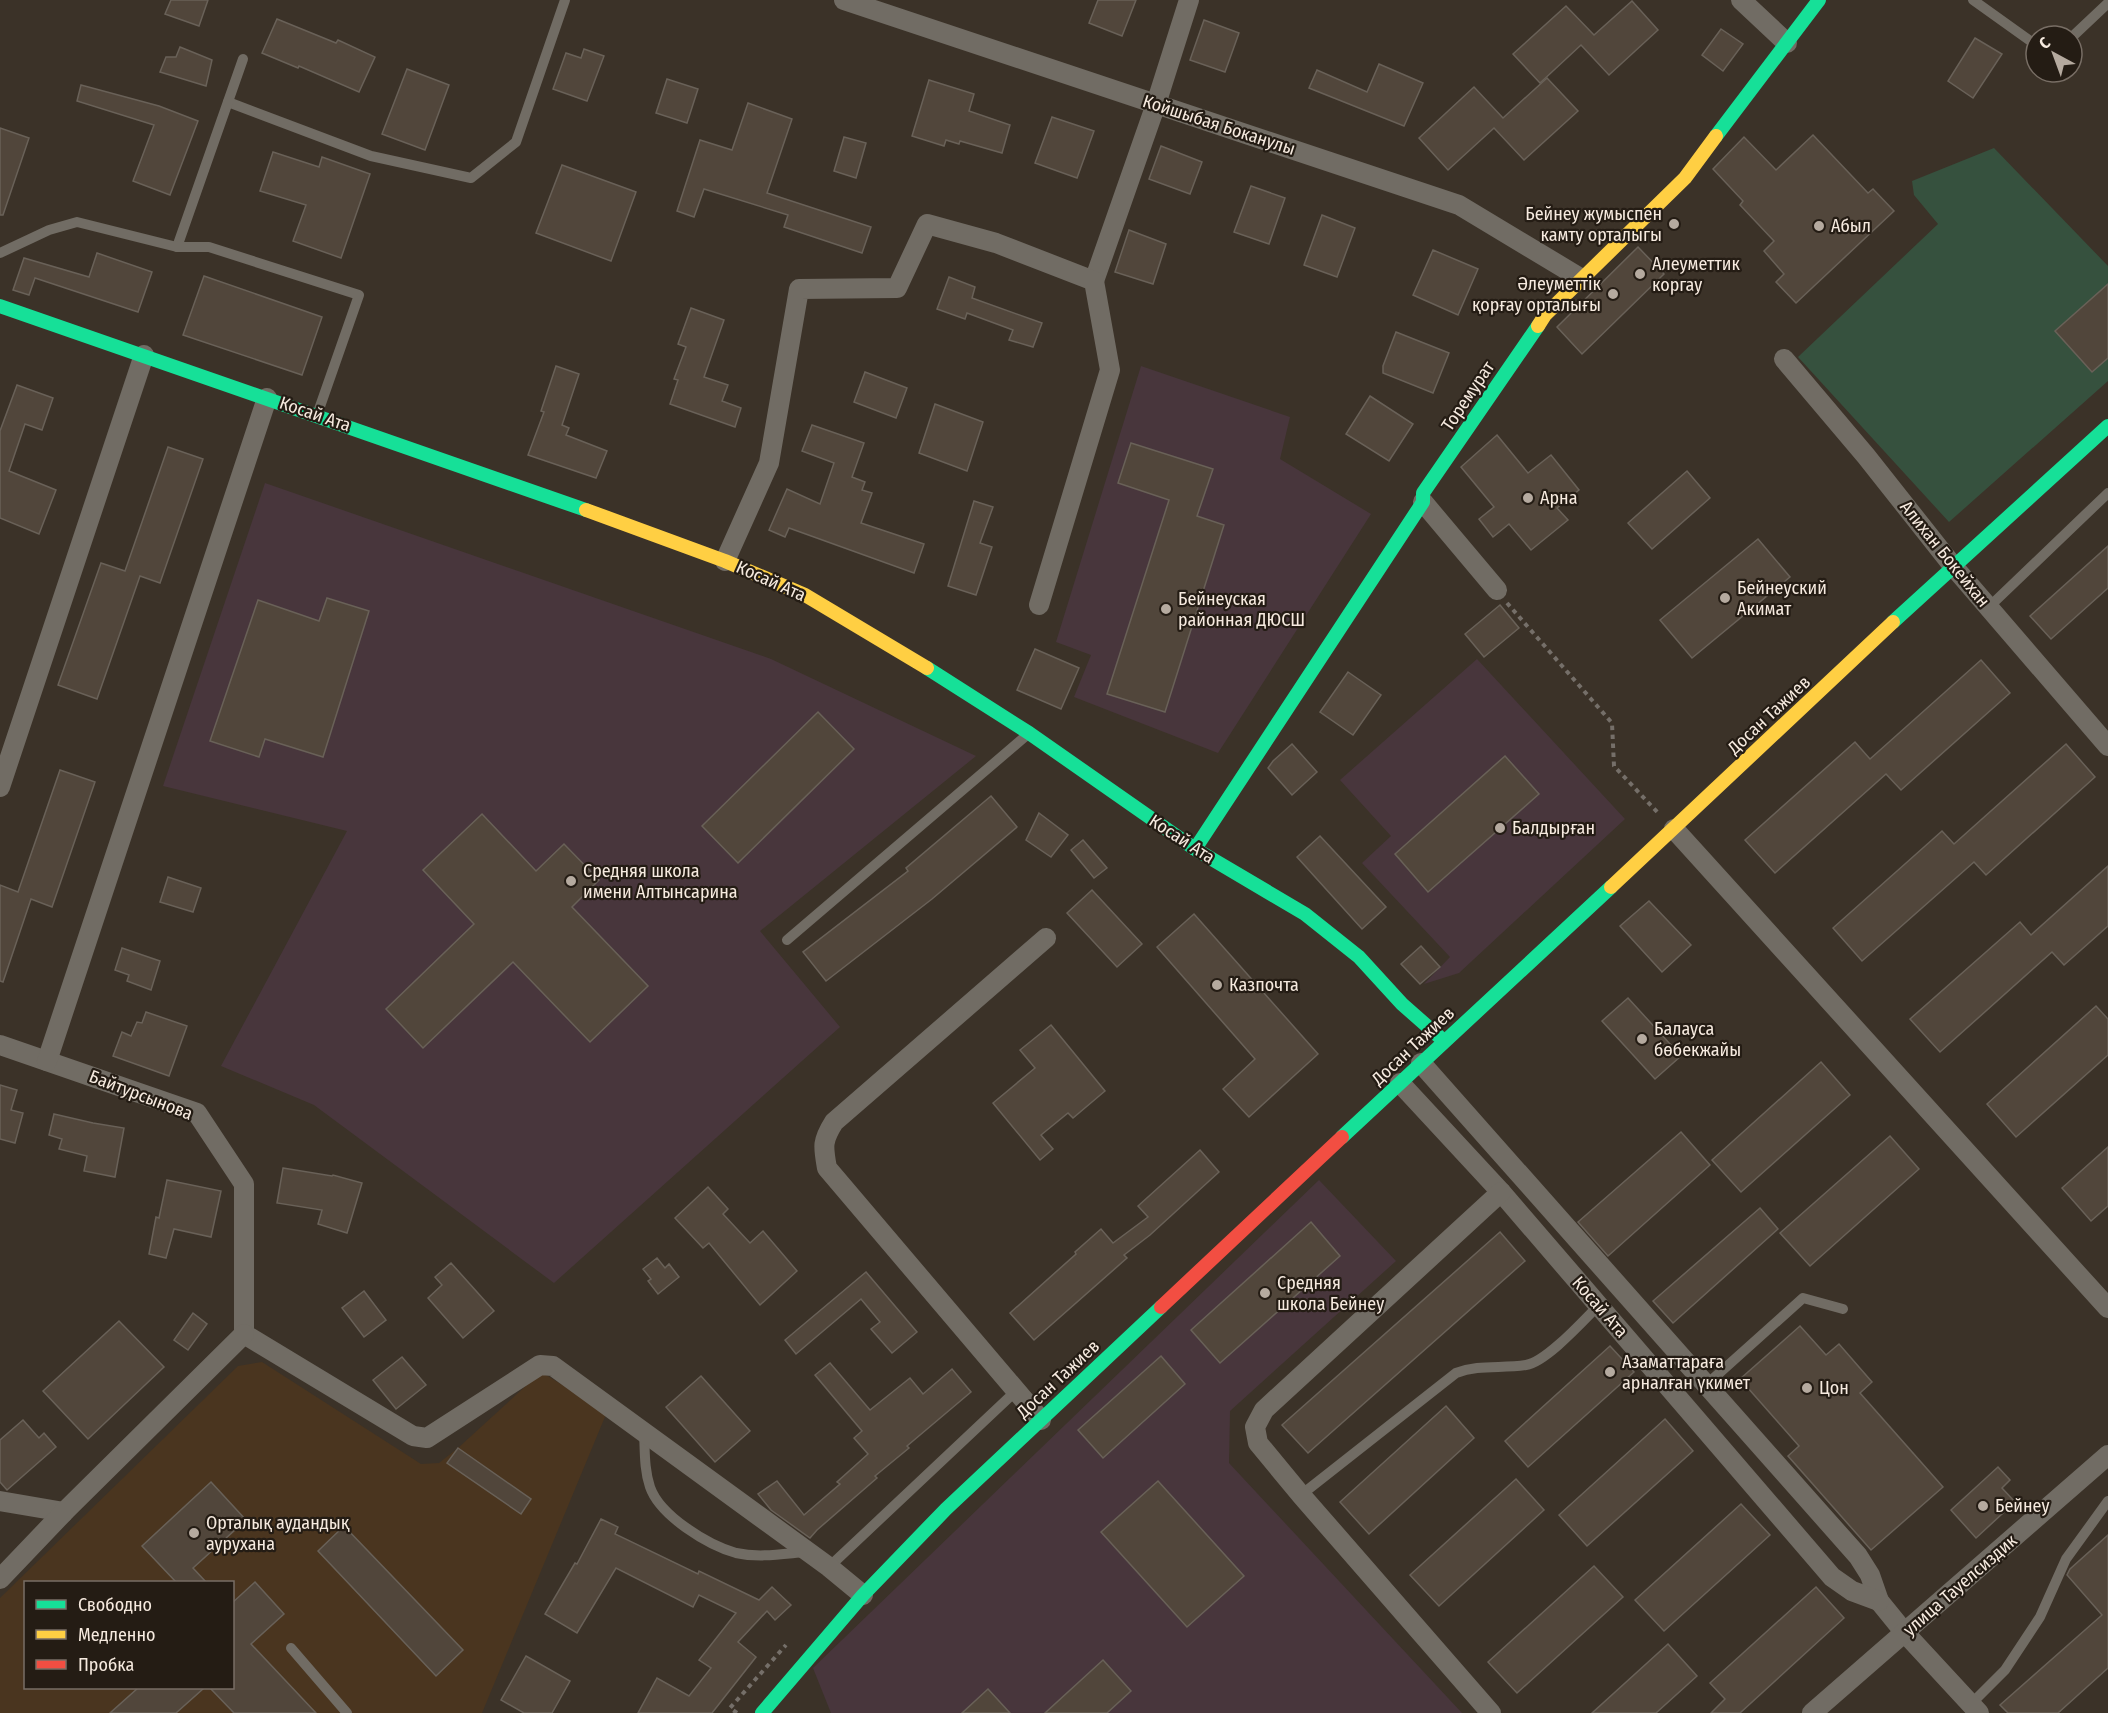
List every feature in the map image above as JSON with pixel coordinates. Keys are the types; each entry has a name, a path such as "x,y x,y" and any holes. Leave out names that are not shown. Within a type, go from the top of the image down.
{"street":[{"name":"Койшыбая Боканулы","path":"844,0 1459,205 1582,279"},
{"path":"1039,605 1110,370 1094,281 1156,104 1189,0"},
{"path":"1741,0 1787,43"},
{"name":"Торемурат","path":"1195,849 1423,502 1423,493 1545,315 1685,178 1819,0"},
{"path":"726,561 769,463 799,289 897,288 927,224 996,243 1094,281"},
{"name":"Косай Ата","path":"0,306 625,523 726,561 805,595 879,638 1029,733 1195,849 1305,914 1359,957 1402,1004 1444,1041"},
{"path":"0,787 144,356"},
{"name":"Алихан Бокейхан","path":"1784,359 1866,456 1953,566 2108,746"},
{"path":"47,1061 267,398"},
{"name":"Досан Тажиев","path":"762,1713 863,1595 946,1509 1444,1041 1674,830 1953,566 2108,426"},
{"path":"1423,502 1497,590"},
{"path":"1674,830 2108,1308"},
{"path":"1041,1420 827,1168 824,1151 825,1136 834,1122 1046,938"},
{"name":"Байтурсынова","path":"0,1045 197,1113 244,1184 244,1334"},
{"name":"Косай Ата","path":"1421,1063 1858,1556 1870,1575 1879,1601 1905,1633 1975,1708"},
{"name":"Косай Ата","path":"1400,1083 1501,1192 1832,1577 1852,1591 1879,1601"},
{"path":"1491,1713 1300,1495 1258,1443 1256,1427 1264,1410 1501,1192"},
{"path":"0,1579 64,1512 244,1334 413,1436 427,1438 540,1365 553,1366 809,1552 863,1595"},
{"path":"1684,1404 1707,1385"},
{"name":"улица Тауелсиздик","path":"1812,1713 2108,1455"},
{"path":"0,1501 64,1512"}],"lane":[{"path":"228,102 371,156 471,178 516,142 565,0"},
{"path":"1973,0 2024,36"},
{"path":"2084,26 2108,3"},
{"path":"177,247 243,59"},
{"path":"0,253 49,230 77,222 177,247 209,247 359,295 317,415"},
{"path":"1989,607 2108,493"},
{"path":"787,940 1029,733"},
{"path":"1707,1385 1803,1298 1843,1309"},
{"path":"1300,1495 1456,1373 1479,1367 1526,1365 1536,1362 1548,1354 1598,1306"},
{"path":"829,1567 1016,1391"},
{"path":"644,1432 645,1469 651,1489 660,1507 687,1528 711,1542 736,1552 762,1556 809,1552"},
{"path":"1975,1708 2005,1670 2040,1617 2066,1559 2108,1501"},
{"path":"291,1648 347,1713"}],"path":[{"path":"1497,590 1612,723 1614,766 1674,830"}],"shaded area":[{"path":"1141,366 1290,417 1280,459 1371,514 1218,753 1074,697 1091,655 1056,642"},
{"name":"Средняя школа имени Алтынсарина","path":"265,483 771,659 976,756 760,931 840,1027 554,1283 314,1105 221,1066 347,831 163,786"},
{"name":"Балдырған","path":"1477,659 1625,819 1459,973 1424,984 1450,957 1362,863 1391,836 1340,780"},
{"path":"1319,1180 1396,1261 1230,1411 1229,1463 1462,1713 831,1713 813,1668"},
{"path":"262,1362 421,1464 439,1463 541,1372 607,1412 482,1713 0,1713 0,1598 238,1366"}],"green space":[{"path":"1994,148 2108,266 2108,381 1949,522 1798,357 1938,224 1914,195 1912,181"}],"building":[{"path":"171,0 208,0 199,26 165,14"},
{"path":"1098,0 1136,0 1122,36 1089,23"},
{"path":"1632,1 1658,30 1609,75 1581,45 1540,83 1513,54 1566,6 1594,35"},
{"path":"277,19 336,43 338,40 375,57 359,92 262,53"},
{"path":"1204,20 1239,33 1225,72 1190,60"},
{"path":"1721,29 1743,44 1723,71 1702,55"},
{"path":"1975,38 2002,54 1973,98 1948,81"},
{"path":"180,47 212,60 206,86 160,72 166,57 176,57"},
{"path":"584,49 604,56 587,101 553,89 566,53 581,58"},
{"path":"1379,64 1423,83 1404,126 1309,88 1317,70 1367,92"},
{"path":"407,69 449,85 425,150 382,134"},
{"path":"1547,78 1578,111 1524,160 1494,128 1448,170 1419,138 1474,87 1503,118"},
{"path":"667,79 698,89 687,123 656,113"},
{"path":"929,80 974,94 969,111 1010,125 1002,153 960,141 959,144 946,140 944,146 912,136"},
{"path":"81,85 159,106 198,121 170,195 133,181 154,125 77,101"},
{"path":"748,103 792,119 767,193 871,227 862,253 784,227 788,215 704,189 694,217 677,211 700,140 732,150"},
{"path":"1052,117 1094,131 1077,178 1035,163"},
{"path":"0,128 29,138 3,215 0,215"},
{"name":"Абыл","path":"1813,135 1868,193 1873,189 1894,211 1796,303 1776,282 1784,274 1764,251 1774,241 1740,205 1743,201 1713,169 1744,137 1776,170"},
{"path":"844,137 866,143 856,178 834,171"},
{"path":"1161,146 1202,162 1190,194 1149,179"},
{"path":"273,152 319,167 322,157 370,174 341,258 293,241 306,205 260,191"},
{"path":"562,165 636,192 611,261 536,233"},
{"path":"1251,186 1285,198 1269,244 1234,232"},
{"path":"1322,215 1355,228 1337,277 1304,265"},
{"path":"1129,230 1166,244 1153,284 1115,272"},
{"name":"Әлеуметтік қорғау орталығы","path":"1638,247 1664,274 1582,354 1557,327"},
{"path":"1433,250 1478,269 1458,315 1413,295"},
{"path":"97,253 152,272 138,312 35,278 29,295 13,290 24,258 89,277"},
{"path":"204,276 322,317 302,375 183,335"},
{"path":"949,277 975,287 972,298 1042,323 1033,347 1009,340 1013,330 967,313 965,319 937,309"},
{"path":"2108,284 2108,358 2092,372 2055,331"},
{"path":"691,308 724,320 704,377 728,385 722,401 741,408 735,427 670,404 678,380 674,379 686,347 678,344"},
{"path":"1396,332 1449,353 1433,393 1383,373 1383,366"},
{"path":"556,366 579,374 562,425 569,428 566,435 607,451 596,478 528,455 544,412 541,411"},
{"path":"865,372 907,388 896,418 854,402"},
{"path":"17,385 53,398 42,430 25,424 9,471 56,490 39,534 0,518 0,431"},
{"path":"1370,396 1413,424 1389,461 1346,434"},
{"path":"935,404 983,422 967,471 919,453"},
{"path":"812,425 864,443 852,477 865,482 862,490 872,493 861,523 924,544 914,573 789,528 785,537 769,530 787,489 820,504 834,463 802,451"},
{"name":"Арна","path":"1497,435 1528,473 1551,455 1579,490 1557,508 1568,520 1531,550 1509,524 1493,537 1479,519 1494,507 1461,467"},
{"name":"Бейнеуская районная ДЮСШ","path":"1131,443 1213,469 1197,516 1224,525 1165,712 1107,694 1169,500 1118,483"},
{"path":"168,447 203,459 160,583 140,576 97,699 58,685 101,563 125,571"},
{"path":"1687,471 1710,498 1652,549 1628,523"},
{"path":"974,501 993,507 980,543 992,547 976,595 948,586"},
{"name":"Бейнеуский Акимат","path":"1758,539 1790,577 1692,658 1660,620"},
{"path":"2108,546 2108,588 2051,639 2030,616"},
{"path":"327,598 369,611 323,757 265,739 259,757 210,741 258,600 319,621"},
{"path":"1500,605 1519,628 1484,657 1465,634"},
{"path":"1035,649 1079,668 1061,709 1017,690"},
{"path":"1981,660 2010,693 1901,790 1886,774 1775,873 1745,840 1855,742 1870,759"},
{"path":"1348,672 1381,695 1353,735 1320,712"},
{"path":"818,712 854,749 738,863 702,826"},
{"path":"1292,744 1317,772 1292,795 1268,768"},
{"path":"2066,744 2095,777 1986,875 1974,862 1862,961 1833,928 1942,831 1954,844"},
{"path":"1505,756 1539,794 1428,892 1395,854"},
{"path":"60,770 95,782 52,907 31,899 3,982 0,981 0,885 18,892"},
{"path":"991,796 1017,827 932,899 826,981 803,952 908,871 906,868"},
{"path":"1039,813 1068,835 1051,857 1026,840"},
{"name":"Средняя школа имени Алтынсарина","path":"482,814 536,871 564,844 599,880 572,907 648,986 590,1042 513,962 423,1048 386,1009 474,924 423,870"},
{"path":"1320,836 1386,907 1362,929 1297,857"},
{"path":"1083,840 1107,868 1094,878 1071,850"},
{"path":"2108,866 2108,926 2064,965 2052,952 1940,1052 1910,1019 2020,922 2031,935"},
{"path":"168,877 201,888 193,912 160,902"},
{"path":"1092,890 1142,944 1117,967 1067,913"},
{"path":"1649,901 1691,945 1662,972 1620,926"},
{"path":"1194,914 1318,1054 1249,1117 1223,1089 1255,1059 1157,947"},
{"path":"1421,946 1440,967 1420,984 1401,964"},
{"path":"122,948 160,961 151,990 127,981 129,975 115,970"},
{"name":"Балауса бөбекжайы","path":"1628,998 1681,1056 1655,1079 1602,1021"},
{"path":"2096,1006 2108,1019 2108,1055 2016,1137 1987,1104"},
{"path":"146,1012 187,1026 169,1076 113,1056 122,1032 131,1036 137,1022 142,1023"},
{"path":"1051,1025 1105,1091 1073,1118 1068,1113 1041,1135 1053,1149 1040,1160 993,1103 1035,1068 1020,1050"},
{"path":"1821,1062 1850,1095 1741,1192 1712,1160"},
{"path":"0,1085 17,1090 11,1110 23,1113 15,1143 0,1139"},
{"path":"54,1114 124,1128 115,1177 84,1171 87,1156 59,1149 62,1139 49,1135"},
{"path":"1681,1132 1710,1165 1608,1256 1578,1222"},
{"path":"1890,1136 1919,1169 1810,1266 1780,1233"},
{"path":"2108,1147 2108,1206 2091,1221 2062,1188"},
{"path":"1200,1150 1219,1172 1150,1235 1124,1255 1127,1258 1034,1340 1010,1313 1101,1229 1113,1243 1148,1217 1138,1206"},
{"path":"283,1168 333,1175 362,1183 347,1233 318,1224 322,1210 277,1203"},
{"path":"167,1180 221,1191 211,1237 174,1229 166,1258 149,1254 156,1217 159,1218"},
{"path":"708,1187 728,1209 723,1214 750,1243 763,1231 797,1271 760,1305 709,1243 703,1248 675,1218"},
{"path":"1760,1208 1778,1229 1673,1323 1653,1301"},
{"name":"Средняя школа Бейнеу","path":"1311,1222 1340,1256 1220,1363 1191,1330"},
{"path":"1500,1232 1525,1261 1308,1453 1282,1425"},
{"path":"657,1258 665,1268 669,1264 679,1277 658,1294 648,1281 651,1279 643,1269"},
{"path":"451,1263 494,1311 463,1338 428,1298 442,1285 435,1277"},
{"path":"866,1272 917,1332 892,1353 871,1329 880,1322 861,1299 796,1354 785,1340"},
{"path":"364,1291 386,1320 364,1337 342,1308"},
{"path":"193,1313 207,1324 188,1350 174,1340"},
{"path":"119,1321 164,1367 88,1439 43,1391"},
{"path":"1800,1326 1826,1355 1839,1344 1872,1382 1860,1393 1943,1487 1871,1550 1788,1456 1799,1446 1740,1379"},
{"path":"1610,1346 1634,1372 1528,1467 1505,1441"},
{"path":"1161,1356 1185,1384 1103,1458 1078,1430"},
{"path":"402,1357 426,1385 396,1409 373,1380"},
{"path":"830,1363 870,1410 910,1378 923,1394 952,1369 971,1392 907,1446 909,1448 875,1476 877,1478 810,1538 771,1510 758,1494 777,1481 804,1515 840,1484 837,1482 868,1454 854,1438 862,1431 815,1375"},
{"path":"701,1376 750,1431 715,1462 666,1407"},
{"path":"1446,1406 1474,1438 1369,1534 1340,1502"},
{"path":"1665,1419 1693,1451 1587,1546 1559,1515"},
{"path":"23,1420 39,1438 44,1433 56,1447 7,1490 0,1482 0,1440"},
{"path":"458,1448 531,1499 521,1514 447,1463"},
{"name":"Бейнеу","path":"1998,1467 2010,1480 2002,1488 2015,1502 1976,1538 1951,1510"},
{"path":"1516,1479 1544,1510 1439,1606 1410,1575"},
{"path":"1158,1481 1244,1576 1187,1627 1101,1532"},
{"name":"Орталық аудандық аурухана","path":"211,1482 246,1520 193,1568 205,1581 175,1581 142,1546"},
{"path":"1741,1504 1770,1535 1664,1631 1635,1600"},
{"path":"601,1519 618,1527 615,1534 698,1574 699,1571 759,1600 772,1587 791,1605 775,1620 767,1611 738,1642 756,1657 712,1713 638,1713 657,1678 689,1696 711,1668 699,1660 736,1613 699,1595 693,1607 616,1568 577,1633 545,1614 575,1563 577,1564"},
{"path":"344,1526 463,1650 436,1676 318,1551"},
{"path":"2108,1535 2108,1668 2058,1713 2008,1713 2000,1705 2102,1615 2067,1575 2070,1569"},
{"path":"1594,1566 1623,1597 1517,1693 1488,1662"},
{"path":"255,1582 284,1614 251,1644 316,1713 234,1713 211,1689 234,1689 234,1601"},
{"path":"1816,1587 1844,1618 1740,1713 1711,1713 1725,1699 1710,1683"},
{"path":"1668,1644 1697,1676 1656,1713 1592,1713"},
{"path":"526,1656 570,1681 552,1713 524,1713 501,1700"},
{"path":"1103,1660 1131,1691 1107,1713 1045,1713"},
{"path":"137,1689 203,1689 176,1713 110,1713"},
{"path":"988,1689 1010,1713 962,1713"}],"traffic: fast":[{"path":"1716,136 1819,0"},
{"path":"0,306 586,510"},
{"path":"1195,849 1423,502 1423,493 1538,326"},
{"path":"1893,622 2108,426"},
{"path":"927,668 1029,733 1195,849 1305,914 1359,957 1402,1004 1444,1041"},
{"path":"1342,1137 1611,887"},
{"path":"762,1713 863,1595 946,1509 1161,1307"}],"traffic: slow":[{"path":"1538,326 1545,315 1685,178 1716,136"},
{"path":"586,510 725,561 805,595 927,668"},
{"path":"1611,887 1893,622"}],"traffic: jam":[{"path":"1161,1307 1342,1137"}],"place":[{"name":"Бейнеу жумыспен камту орталыгы","path":"1674,224"},
{"name":"Абыл","path":"1819,226"},
{"name":"Алеуметтик коргау","path":"1640,274"},
{"name":"Әлеуметтік қорғау орталығы","path":"1613,294"},
{"name":"Арна","path":"1528,498"},
{"name":"Бейнеуский Акимат","path":"1725,598"},
{"name":"Бейнеуская районная ДЮСШ","path":"1166,609"},
{"name":"Балдырған","path":"1500,828"},
{"name":"Средняя школа имени Алтынсарина","path":"571,881"},
{"name":"Казпочта","path":"1217,985"},
{"name":"Балауса бөбекжайы","path":"1642,1039"},
{"name":"Средняя школа Бейнеу","path":"1265,1293"},
{"name":"Азаматтараға арналған үкимет","path":"1610,1372"},
{"name":"Цон","path":"1807,1388"},
{"name":"Бейнеу","path":"1983,1506"},
{"name":"Орталық аудандық аурухана","path":"194,1533"}]}
